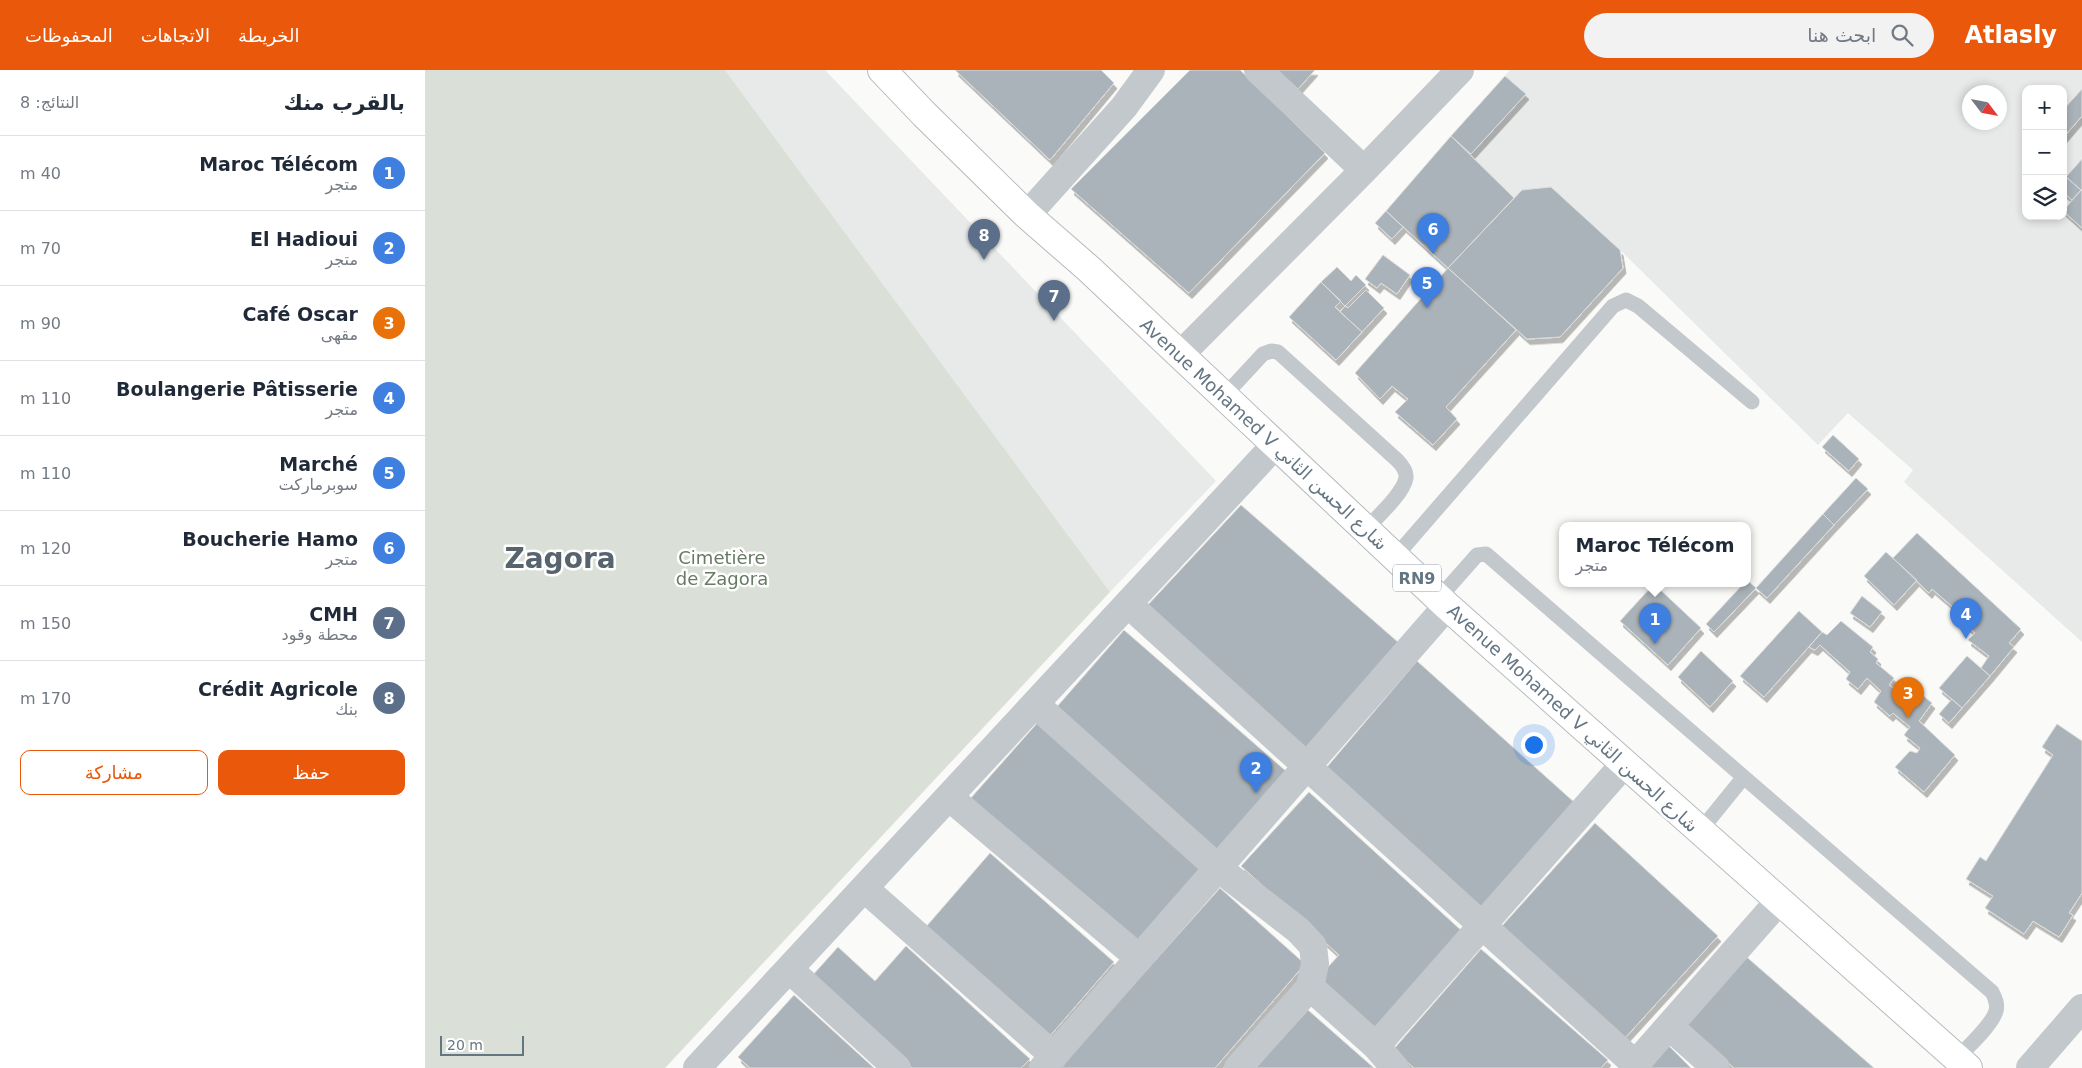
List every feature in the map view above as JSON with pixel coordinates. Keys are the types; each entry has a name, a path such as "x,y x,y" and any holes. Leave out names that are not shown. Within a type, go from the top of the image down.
{"main road":[{"name":"Avenue Mohamed V شارع الحسن الثاني","path":"882,70 1027,215 1089,270 1443,602 1963,1063"}],"street":[{"path":"1027,215 1124,107 1151,70"},
{"path":"1258,70 1364,170"},
{"path":"1180,355 1364,170 1460,70"},
{"path":"712,1063 789,969 1276,444"},
{"path":"863,888 1049,1062 1307,766 1443,602"},
{"path":"1128,604 1483,925 1633,1066 1779,901"},
{"path":"1035,704 1218,868 1298,930 1313,946 1315,964 1310,987 1238,1068"},
{"path":"1376,1046 1625,763"},
{"path":"949,797 1139,958"},
{"path":"789,969 897,1068"},
{"path":"1310,987 1376,1046 1395,1068"},
{"path":"2030,1068 2082,1008"},
{"path":"1669,1026 1716,1068"}],"lane":[{"path":"1395,557 1613,306 1619,302 1626,300 1638,306 1752,402"},
{"path":"1224,396 1263,354 1271,351 1278,352 1397,460 1403,467 1407,477 1401,490 1366,529"},
{"path":"1443,602 1477,555 1486,554 1992,992 1997,1002 1997,1010 1963,1063"},
{"path":"1700,831 1743,778"}],"shaded area":[{"path":"725,70 825,70 1216,481 1110,592"},
{"path":"1510,70 2082,70 2082,642 1904,482 1913,470 1848,413 1818,445 1620,250 1551,187 1522,190 1514,198 1451,136"}],"green space":[{"name":"Cimetière de Zagora","path":"425,70 725,70 1110,592 665,1068 425,1068"}],"building":[{"path":"955,70 1101,70 1114,83 1050,160"},
{"path":"1190,70 1240,70 1325,153 1189,293 1071,189"},
{"path":"1277,70 1315,70 1298,89"},
{"path":"1505,76 1526,94 1471,154 1451,136"},
{"path":"2082,89 2082,116 2067,133 2067,130 2067,106"},
{"path":"1451,136 1514,198 1448,268 1386,211"},
{"path":"2082,159 2082,189 2067,176"},
{"path":"2067,178 2081,190 2072,200 2067,196"},
{"path":"1551,187 1620,250 1623,268 1560,337 1527,339 1448,268 1522,190"},
{"path":"2081,190 2082,228 2067,215 2067,206"},
{"path":"1386,211 1403,227 1392,239 1375,223"},
{"path":"1383,255 1410,275 1397,294 1381,283 1377,288 1365,279"},
{"path":"1337,267 1351,281 1356,275 1366,285 1345,306 1321,282"},
{"path":"1448,268 1516,330 1446,407 1457,419 1433,445 1395,412 1408,399 1392,386 1380,399 1355,373"},
{"path":"1321,282 1341,301 1335,307 1362,332 1336,360 1289,317"},
{"path":"1366,290 1384,308 1362,332 1340,312 1345,306 1348,308"},
{"path":"1833,435 1859,459 1849,471 1822,447"},
{"path":"1856,478 1868,489 1834,525 1823,514"},
{"path":"1241,505 1399,643 1305,750 1145,608"},
{"path":"1823,514 1834,525 1767,598 1756,588"},
{"path":"1917,533 2021,629 2009,643 2014,647 1990,676 1981,668 1989,656 1968,640 1975,633 1950,612 1954,608 1932,589 1929,593 1893,558"},
{"path":"1886,552 1917,580 1894,605 1864,576"},
{"path":"1751,584 1756,588 1714,632 1706,624 1740,587 1751,587"},
{"path":"1651,587 1657,587 1701,628 1668,665 1620,621"},
{"path":"1862,596 1882,612 1870,627 1850,613"},
{"path":"1799,611 1822,632 1764,697 1740,676"},
{"path":"1841,621 1873,647 1870,652 1878,659 1876,663 1894,678 1889,685 1907,698 1915,689 1932,703 1919,721 1955,755 1924,792 1895,767 1910,751 1917,753 1920,748 1904,735 1910,727 1893,713 1890,716 1874,702 1881,691 1867,678 1858,689 1846,679 1850,672 1820,645 1815,650 1809,647 1822,632 1827,635"},
{"path":"1124,630 1287,772 1219,851 1055,709"},
{"path":"1701,651 1733,681 1710,707 1678,677"},
{"path":"1967,656 1990,676 1962,708 1939,688"},
{"path":"1417,661 1575,803 1480,911 1327,767"},
{"path":"1952,699 1962,708 1949,723 1939,714"},
{"path":"1039,721 1203,867 1134,945 970,799"},
{"path":"2057,724 2082,741 2082,893 2069,913 2073,915 2059,937 2033,921 2024,934 1985,908 1993,896 1966,879 1980,857 1986,861 2053,755 2042,747"},
{"path":"1309,792 1463,932 1372,1031 1316,980 1339,955 1241,866"},
{"path":"1595,823 1718,936 1624,1039 1501,927"},
{"path":"990,853 1114,962 1049,1037 925,928"},
{"path":"1220,888 1305,964 1215,1068 1059,1068"},
{"path":"906,946 1030,1059 1021,1068 912,1068 812,976 838,947 875,981"},
{"path":"1481,949 1608,1060 1601,1068 1414,1068 1393,1050"},
{"path":"1742,953 1874,1068 1734,1068 1682,1023"},
{"path":"794,995 874,1068 750,1068 738,1057"},
{"path":"1308,1010 1374,1068 1255,1068"},
{"path":"1669,1046 1691,1068 1650,1068"}],"place":[{"name":"Boucherie Hamo","path":"1433,254"},
{"name":"Crédit Agricole","path":"984,260"},
{"name":"Marché","path":"1427,308"},
{"name":"CMH","path":"1054,321"},
{"name":"Boulangerie Pâtisserie","path":"1966,639"},
{"name":"Maroc Télécom","path":"1655,644"},
{"name":"Café Oscar","path":"1908,718"},
{"name":"El Hadioui","path":"1256,793"}],"district":[{"name":"Zagora","path":"560,558"}]}
